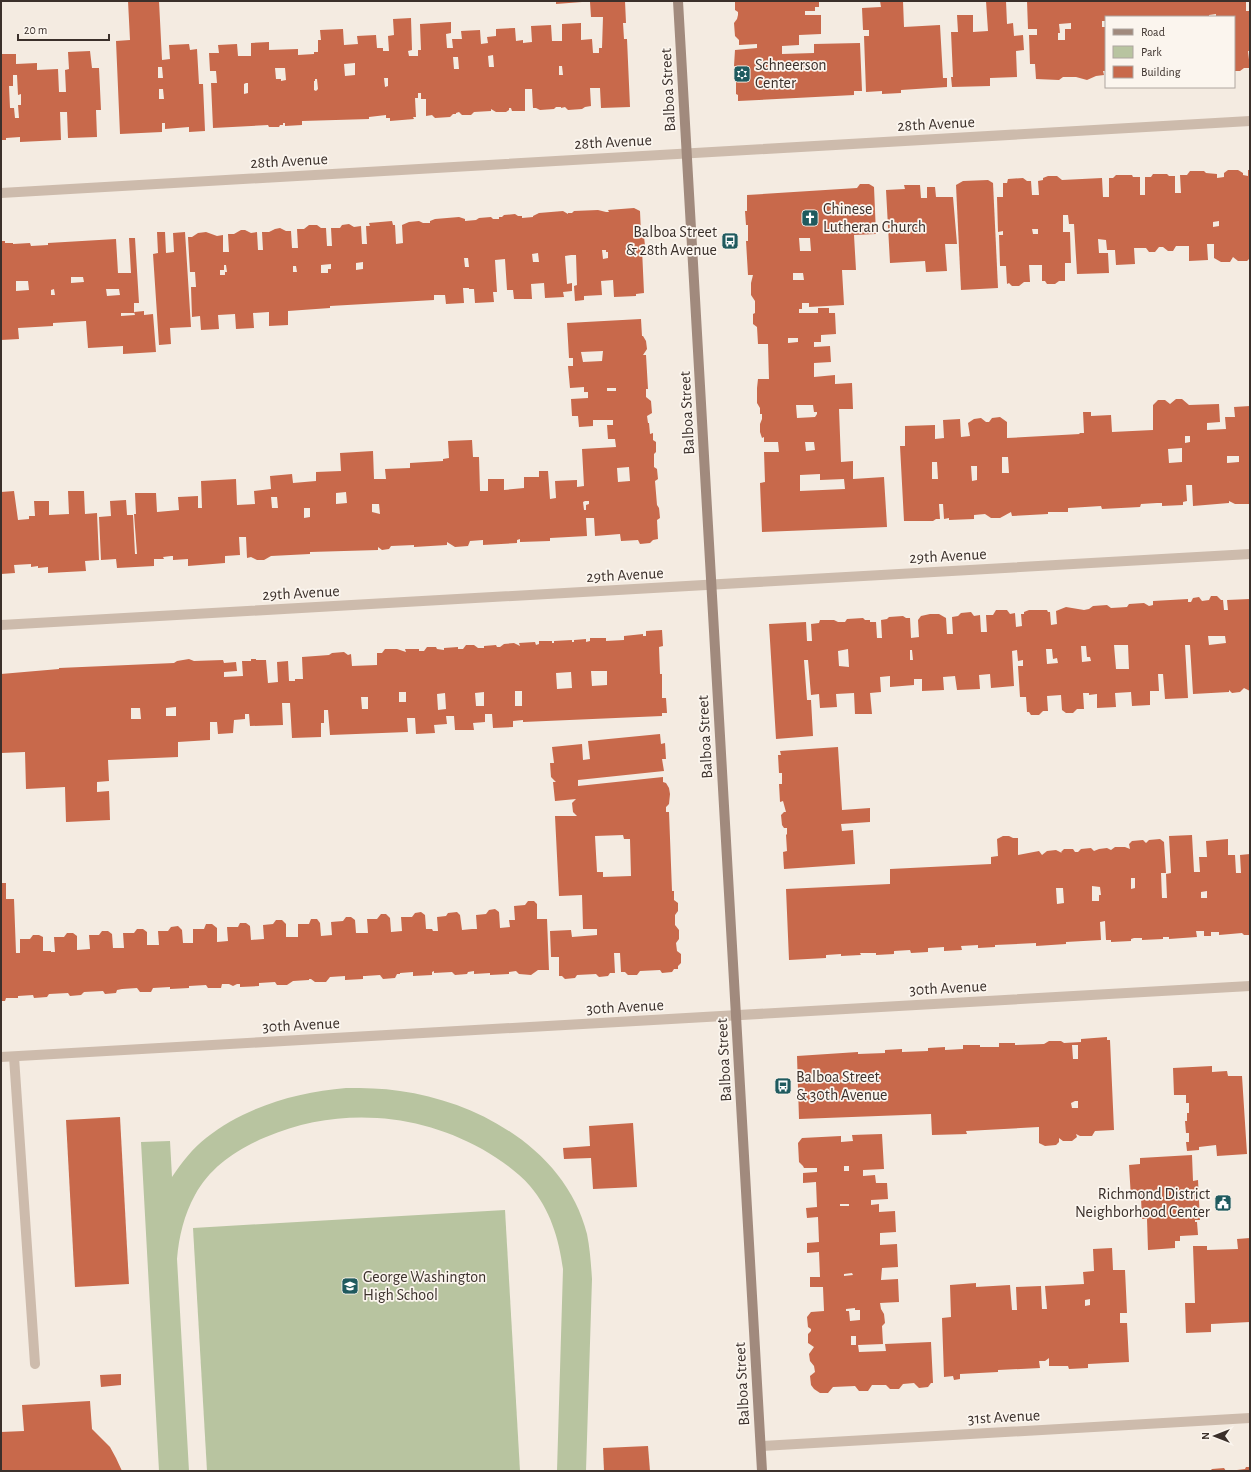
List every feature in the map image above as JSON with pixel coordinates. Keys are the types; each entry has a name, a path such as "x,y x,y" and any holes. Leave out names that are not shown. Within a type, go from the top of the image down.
{"street":[{"name":"Balboa Street","path":"678,1 762,1471"},
{"name":"28th Avenue","path":"1,192 1250,121"},
{"name":"29th Avenue","path":"1,625 1250,554"},
{"name":"30th Avenue","path":"1,1057 1250,986"},
{"path":"14,1057 35,1364"},
{"name":"31st Avenue","path":"761,1446 1250,1418"}],"green space":[{"path":"346,1088 400,1091 430,1097 460,1106 489,1119 516,1136 540,1155 560,1178 576,1204 587,1234 591,1262 592,1279 586,1471 557,1471 563,1269 556,1236 548,1214 537,1195 519,1175 508,1166 482,1149 457,1137 430,1127 403,1121 376,1118 348,1118 320,1121 293,1127 245,1147 225,1160 216,1168 201,1185 195,1195 183,1226 177,1259 189,1471 159,1471 141,1142 170,1141 172,1177 201,1142 221,1127 237,1118 290,1097"},
{"path":"505,1210 520,1471 207,1471 193,1228"}],"building":[{"path":"128,1 159,1 162,60 170,59 169,45 189,44 190,50 197,49 199,84 203,84 205,131 189,132 189,127 165,129 165,123 162,123 162,132 120,134 116,41 130,40","holes":["158,67 162,67 163,78 158,78","159,89 163,89 164,99 159,99"]},
{"path":"556,1 582,1 582,2 556,4"},
{"path":"625,1 626,23 623,23 624,39 627,39 630,107 601,108 600,88 590,88 591,106 582,109 568,110 565,107 556,107 554,109 540,110 533,108 532,89 525,89 525,111 512,111 511,108 509,108 506,112 496,112 491,109 491,111 474,112 471,115 462,115 459,112 450,117 435,118 432,115 426,116 426,99 421,99 421,93 418,93 418,98 415,98 416,117 413,117 414,119 390,121 390,118 386,118 386,115 369,117 369,119 302,121 302,125 285,126 285,123 283,123 283,125 280,125 279,127 269,127 268,125 213,128 211,83 217,83 216,71 210,71 209,53 219,53 218,45 237,44 238,56 251,56 251,43 269,42 269,50 298,49 298,55 314,54 314,52 318,52 318,40 321,40 320,30 343,29 344,45 358,44 357,36 376,35 377,48 383,48 383,51 389,51 388,36 394,35 393,19 411,18 412,50 408,51 409,56 418,56 418,50 421,50 420,24 451,22 451,33 446,34 447,48 453,48 452,39 462,39 461,31 480,30 481,44 488,43 487,37 496,36 496,29 515,28 516,41 523,40 523,43 532,42 531,26 551,25 552,41 562,41 562,24 581,23 581,40 592,39 593,53 599,53 599,48 602,48 603,17 591,17 590,2","holes":["493,55 494,67 489,67 488,56","453,57 458,57 459,69 454,69","355,63 355,75 345,76 344,64","559,66 562,66 563,75 559,75","275,68 285,68 286,80 281,81 281,79 276,79","384,78 388,78 388,86 385,87","317,79 318,89 316,91 314,90 314,81","248,83 248,93 244,94 244,84"]},
{"path":"735,1 819,1 819,7 815,7 815,11 805,11 805,15 821,15 821,34 799,35 799,45 782,46 782,54 814,53 814,44 860,43 862,91 854,91 854,95 738,101 738,95 736,94 736,67 734,66 735,50 757,48 757,44 739,45 739,40 735,36 734,23 737,19 738,12 735,10"},
{"path":"880,1 903,1 904,27 940,25 943,78 947,78 947,87 901,90 901,93 882,94 882,91 866,92 864,36 869,36 869,30 863,30 862,8 881,7"},
{"path":"986,1 1006,1 1007,24 1013,23 1014,36 1023,35 1024,50 1016,51 1017,77 990,78 990,86 952,87 951,32 958,32 957,15 973,15 973,32 988,31"},
{"path":"1027,1 1246,1 1246,11 1250,11 1250,51 1248,51 1250,68 1235,71 1235,16 1216,16 1216,14 1209,16 1105,16 1105,21 1102,21 1102,27 1105,27 1104,75 1096,76 1087,80 1076,77 1063,77 1059,80 1036,79 1035,64 1030,64 1029,35 1037,35 1037,29 1028,29","holes":["1071,23 1071,29 1065,29 1065,40 1058,40 1058,33 1060,33 1059,24"]},
{"path":"90,51 92,68 99,68 101,110 96,110 97,137 68,138 67,112 60,112 61,140 20,142 20,137 1,140 1,54 16,54 16,64 37,63 37,70 58,69 59,92 66,92 65,70 69,69 68,52","holes":["13,75 17,75 18,95 21,94 21,105 18,105 19,118 15,118 14,108 10,108 9,86 13,86"]},
{"path":"1228,170 1238,170 1243,173 1243,175 1248,176 1248,170 1250,170 1250,258 1247,261 1238,261 1233,257 1230,262 1221,262 1214,258 1214,244 1207,244 1208,260 1189,261 1189,246 1176,246 1173,251 1168,251 1163,247 1159,247 1155,252 1149,252 1146,248 1134,248 1135,264 1116,265 1115,250 1107,250 1106,240 1098,239 1099,253 1108,253 1109,273 1077,274 1074,224 1069,224 1068,215 1063,215 1063,232 1070,232 1071,263 1065,263 1065,281 1059,281 1055,284 1047,284 1045,281 1042,281 1042,265 1029,265 1030,282 1024,282 1019,286 1012,286 1009,283 1007,284 1006,266 1000,266 999,235 1003,235 1003,231 998,232 997,197 1003,197 1003,183 1007,183 1008,179 1023,178 1027,181 1031,181 1032,195 1039,195 1038,181 1043,180 1043,178 1048,176 1057,176 1062,180 1102,178 1103,197 1109,197 1109,178 1113,178 1116,175 1132,175 1133,177 1140,177 1140,195 1145,195 1145,177 1151,177 1153,174 1167,174 1169,176 1175,176 1175,193 1181,193 1180,175 1187,175 1190,171 1204,171 1206,173 1217,174 1217,178 1224,177 1224,173","holes":["1219,221 1219,226 1213,227 1213,222","1032,229 1038,229 1038,234 1033,234"]},
{"path":"988,180 993,183 998,288 961,290 956,185 963,181"},
{"path":"860,184 869,184 874,187 876,234 854,235 856,270 842,270 844,305 809,307 809,303 802,303 802,309 799,309 799,313 818,313 818,308 829,308 829,313 835,313 836,334 821,335 821,342 814,342 814,347 830,346 831,362 814,363 814,377 835,375 835,384 852,383 853,409 839,409 841,462 853,461 853,479 884,477 887,527 762,532 760,483 765,482 764,452 779,452 778,442 764,442 764,437 762,438 760,432 762,414 760,414 760,408 757,403 757,388 758,379 769,379 768,344 758,344 757,327 753,324 755,301 751,295 751,283 753,275 748,275 746,241 748,241 748,225 746,225 745,211 747,211 747,195 857,188","holes":["799,238 810,238 811,251 800,251","793,273 803,273 804,280 793,280","788,338 798,338 798,342 788,343","796,405 813,405 814,412 817,412 815,417 797,418","805,442 814,442 815,450 806,451","820,474 820,480 844,479 845,489 800,491 800,475"]},
{"path":"904,185 920,185 921,198 927,198 927,187 935,187 936,197 953,197 957,244 945,244 947,271 926,272 925,261 890,263 886,190 905,189"},
{"path":"634,208 640,211 641,234 644,236 645,246 642,249 644,293 636,294 636,296 614,297 613,280 601,281 602,295 584,296 584,300 575,301 574,286 577,285 576,255 571,255 565,256 567,284 572,283 572,291 563,292 564,297 545,298 544,283 531,284 532,299 514,299 513,290 507,290 505,259 495,260 497,292 493,292 494,302 475,303 474,289 463,288 464,303 446,304 445,295 434,295 434,300 330,306 330,308 288,311 288,325 269,326 269,312 253,313 254,328 236,329 235,314 218,315 219,329 201,330 200,316 192,317 191,287 196,287 195,272 190,272 188,237 192,237 198,233 206,232 217,236 223,235 223,252 229,252 228,234 234,234 241,230 251,233 257,232 258,250 263,250 262,232 269,232 280,228 286,231 291,231 292,248 298,248 297,229 304,229 309,225 317,225 321,228 326,228 327,246 332,246 331,228 340,228 342,225 349,224 354,227 361,226 362,244 367,244 366,226 370,226 369,223 392,221 393,225 395,225 396,244 403,243 402,225 409,222 419,221 423,223 430,223 430,221 435,219 459,217 465,219 465,221 491,217 493,219 499,219 499,217 504,215 515,214 522,216 522,218 533,217 539,213 563,211 568,214 574,211 598,210 609,212 608,210","holes":["602,250 606,250 606,252 608,252 608,258 603,259","538,253 539,262 533,262 532,254","464,258 468,258 469,267 465,267","363,262 363,269 356,270 356,263","331,264 331,269 328,269 328,273 321,273 321,265","224,265 226,265 227,272 225,272 225,275 220,275 220,270 224,270","293,266 296,266 297,272 293,272"]},
{"path":"157,232 165,232 166,253 174,252 173,233 185,232 191,327 170,328 171,344 159,345 153,254 158,253"},
{"path":"129,238 135,238 139,303 134,303 134,312 144,311 144,315 153,314 156,352 123,354 123,346 88,348 86,321 53,323 53,326 18,328 19,339 1,340 1,241 13,244 30,243 31,246 48,245 48,243 116,239 118,273 131,273","holes":["71,277 83,277 84,282 71,283","16,281 28,281 29,290 16,291","54,289 55,295 51,295 51,290","106,289 119,289 120,295 107,296","134,312 135,315 121,316 121,313"]},
{"path":"641,319 642,336 646,341 647,349 643,355 646,355 648,389 646,389 646,397 651,401 652,413 647,416 650,434 653,433 653,440 656,442 654,467 657,469 658,479 655,481 657,505 659,508 660,518 657,520 658,539 653,540 650,543 640,544 638,540 621,541 620,534 595,536 594,518 586,518 587,536 550,538 550,541 520,542 520,539 517,540 517,543 483,545 483,540 470,541 468,546 455,547 447,542 447,545 414,547 414,545 391,546 389,549 382,550 378,547 378,550 310,552 310,554 271,556 264,560 257,560 251,557 247,558 246,537 239,537 240,555 225,556 225,563 188,566 188,559 173,560 173,556 171,556 163,557 164,559 154,559 154,566 117,568 116,559 101,560 99,517 111,516 110,501 126,500 127,515 133,515 135,554 137,554 134,514 136,514 135,493 156,493 157,512 179,510 178,497 198,496 198,508 202,508 201,481 236,479 237,505 255,504 254,491 271,489 270,476 292,474 293,483 316,481 316,472 341,471 340,453 373,451 374,479 386,479 385,469 410,468 410,463 443,461 443,459 449,458 448,441 472,440 473,457 479,457 480,491 488,491 488,479 504,479 504,490 524,488 524,477 539,477 539,471 548,471 550,499 556,498 555,481 577,480 577,487 584,486 582,449 616,447 615,439 608,439 607,425 613,425 613,420 593,420 593,426 579,427 578,416 572,416 571,399 588,398 588,392 584,392 584,387 570,388 568,366 573,366 573,358 569,358 567,323","holes":["603,351 602,361 583,362 581,352","607,388 616,388 616,391 607,391","629,467 630,481 618,482 617,468","346,492 347,503 336,504 336,493","271,497 277,497 278,508 272,508","589,501 589,504 586,505 586,510 584,510 583,502","372,504 379,504 380,514 372,512","304,508 310,508 310,517 304,518"]},
{"path":"1176,399 1182,399 1189,405 1219,404 1220,422 1207,423 1207,430 1226,429 1225,417 1235,417 1234,407 1250,406 1250,504 1235,504 1229,501 1229,503 1193,506 1192,485 1186,485 1187,501 1183,502 1183,505 1162,506 1162,503 1157,503 1141,504 1140,507 1102,509 1101,506 1068,508 1068,512 1048,512 1048,514 1012,516 1011,512 1000,518 991,518 985,514 974,515 974,519 949,520 949,518 944,519 943,504 939,504 940,519 933,521 904,521 900,446 905,446 905,426 935,425 935,439 944,438 943,420 960,419 961,437 970,436 968,423 974,419 981,418 986,422 989,422 992,418 1000,417 1007,422 1007,438 1080,434 1079,433 1084,433 1083,412 1091,412 1091,416 1111,415 1112,432 1153,430 1153,405 1158,400 1165,400 1170,404","holes":["1185,436 1190,436 1190,442 1185,443","1182,448 1182,462 1169,463 1168,449","1227,456 1239,456 1239,462 1227,463","1002,457 1008,457 1009,473 1002,473","932,462 937,462 938,479 932,479","971,466 977,466 977,480 972,481"]},
{"path":"14,491 18,520 29,519 29,516 35,516 34,501 49,501 49,515 69,514 68,491 84,491 85,514 97,513 99,560 85,561 86,571 48,573 48,567 31,567 31,564 14,565 15,573 1,574 1,492"},
{"path":"1211,596 1217,596 1223,600 1224,610 1228,610 1227,600 1250,599 1250,691 1244,688 1240,692 1232,693 1229,690 1229,692 1193,694 1190,645 1185,645 1188,698 1165,699 1163,674 1158,674 1159,691 1150,691 1150,705 1132,706 1131,692 1115,693 1116,707 1097,708 1097,694 1089,695 1089,693 1083,693 1084,709 1077,709 1073,713 1066,713 1062,710 1061,695 1047,696 1048,711 1043,711 1039,715 1031,715 1027,712 1026,697 1020,697 1018,666 1023,666 1023,660 1018,661 1017,650 1012,651 1014,686 991,688 990,674 979,675 980,689 957,690 955,676 943,677 944,690 922,691 922,679 914,679 914,685 890,687 890,676 880,677 881,692 870,693 872,714 855,714 854,693 836,694 837,707 820,708 819,694 811,695 808,660 804,660 807,700 811,700 813,736 776,739 769,624 806,622 807,641 812,641 811,624 819,623 820,620 845,622 847,619 863,618 865,620 870,620 870,622 876,622 877,638 882,638 881,620 889,617 903,616 910,618 911,638 919,637 918,620 921,616 930,614 939,614 946,618 947,634 953,634 952,617 958,616 961,613 971,612 974,616 980,615 981,632 987,632 986,615 993,615 996,610 1007,610 1010,614 1015,613 1016,627 1022,626 1021,614 1024,614 1024,612 1029,610 1047,610 1050,612 1051,625 1057,624 1056,611 1066,607 1084,610 1093,606 1107,605 1111,608 1127,607 1129,604 1144,603 1149,606 1153,605 1153,601 1188,599 1188,602 1191,602 1193,598 1199,597 1202,601 1209,600","holes":["1208,636 1225,636 1226,643 1209,645","1114,645 1128,645 1129,669 1116,669","1081,646 1086,646 1087,657 1090,657 1091,661 1082,662","848,649 849,667 839,666 838,651","1046,649 1052,649 1053,659 1057,658 1058,663 1047,664","910,650 912,650 913,660 910,660"]},
{"path":"662,630 663,646 659,647 660,674 662,674 662,698 666,698 667,713 662,713 662,716 523,722 523,720 513,721 513,727 493,728 492,714 485,714 485,722 473,723 474,730 455,730 454,716 446,716 447,724 434,725 435,733 416,734 415,718 407,718 408,732 330,735 328,710 324,710 324,723 321,723 321,737 292,738 290,703 282,703 283,725 250,726 249,714 245,714 245,719 234,720 233,733 218,734 217,722 210,722 210,740 178,742 178,757 108,760 109,781 97,782 97,792 109,791 110,820 66,822 65,787 26,789 25,752 1,753 1,674 59,668 174,663 189,659 194,661 223,660 224,663 236,662 237,671 224,672 224,677 243,676 242,661 251,661 251,659 256,659 266,660 268,683 278,682 277,662 288,661 289,681 303,679 302,657 329,655 332,653 344,652 348,655 351,654 352,666 377,665 377,653 382,653 385,649 397,649 406,652 405,649 419,649 419,651 424,651 427,647 436,647 437,649 444,650 444,648 458,647 458,649 463,649 466,645 474,645 478,648 484,648 484,646 496,645 497,647 500,647 504,644 514,643 520,646 519,643 535,642 536,645 539,644 539,641 552,641 552,643 554,643 554,641 572,640 572,642 574,642 574,640 586,639 586,642 590,641 590,638 606,638 606,641 624,640 624,636 643,634 643,636 646,636 646,631","holes":["591,671 607,671 607,685 592,686","571,672 572,688 557,689 556,673","515,691 522,691 522,706 515,706","399,692 406,692 406,702 399,702","484,692 484,706 476,706 475,693","445,693 446,709 438,710 437,694","361,697 368,697 368,709 362,709","176,707 176,716 166,716 166,708","131,708 140,708 141,719 131,719"]},
{"path":"660,734 661,744 665,743 666,759 662,759 664,771 578,780 578,786 663,777 663,782 666,783 669,788 669,804 666,807 666,812 669,812 672,891 674,891 674,900 678,903 678,911 675,915 675,925 679,930 679,939 676,943 677,951 681,954 681,963 678,966 678,969 674,969 672,972 662,973 660,970 640,971 637,975 628,975 625,972 621,972 620,953 614,953 615,973 610,973 608,976 599,977 596,974 577,975 575,978 565,979 562,976 559,976 559,957 551,957 550,931 571,930 572,937 597,935 597,929 583,929 582,895 559,896 555,816 577,816 573,812 572,803 576,799 555,801 553,782 556,782 551,777 550,763 554,763 552,747 582,744 583,760 590,759 588,741","holes":["623,835 624,839 630,839 631,876 603,877 603,872 597,872 595,836"]},
{"path":"838,747 842,810 870,808 870,822 841,824 842,831 853,830 855,864 784,869 783,852 787,851 787,828 784,828 782,825 781,815 786,812 783,801 780,802 779,784 782,784 782,773 779,773 778,755 781,755 780,751"},
{"path":"1192,835 1194,872 1200,872 1199,857 1207,857 1206,841 1228,839 1228,855 1235,855 1236,873 1241,873 1240,855 1250,854 1250,935 1244,935 1242,933 1219,935 1219,932 1211,932 1211,936 1204,936 1204,931 1196,931 1197,937 1169,939 1169,937 1163,937 1163,939 1142,940 1142,938 1134,938 1131,939 1131,941 1111,942 1111,940 1106,940 1105,921 1100,922 1101,940 1066,942 1066,944 1036,946 1036,943 995,945 995,947 978,948 978,945 961,946 962,950 944,951 944,947 928,948 928,952 911,953 910,950 894,951 894,954 876,955 876,953 860,953 861,955 841,956 841,954 826,955 826,958 789,960 786,889 890,884 890,869 991,864 991,857 998,856 997,839 1003,836 1018,838 1018,855 1039,851 1042,855 1047,851 1056,850 1062,853 1061,852 1064,849 1073,849 1075,852 1078,852 1081,849 1091,848 1094,851 1107,848 1111,850 1115,847 1125,847 1130,849 1129,844 1132,841 1143,840 1146,843 1149,840 1160,839 1164,842 1166,873 1161,873 1162,898 1167,898 1166,874 1171,873 1169,836","holes":["1131,878 1135,878 1135,888 1131,889","1092,886 1100,887 1101,895 1099,895 1099,901 1092,901","1056,888 1063,888 1064,903 1057,904","1207,891 1207,898 1201,898 1201,892"]},
{"path":"1,883 6,883 6,899 14,899 16,953 20,953 20,939 30,939 33,935 43,937 43,951 55,952 54,937 64,937 67,933 73,933 77,936 77,950 90,949 89,935 99,935 102,931 108,931 112,934 113,948 124,948 123,933 134,933 137,929 143,929 147,932 147,945 159,945 158,931 168,931 171,927 178,926 182,930 183,943 193,943 193,929 204,929 206,924 212,924 217,928 217,942 228,941 227,927 238,927 240,923 246,923 250,926 251,940 264,939 263,925 273,924 276,920 282,920 286,924 286,937 298,937 298,924 309,924 311,919 317,919 320,923 321,936 332,935 331,922 343,921 346,917 351,917 355,920 356,933 368,933 367,919 377,919 381,914 386,914 390,918 391,932 402,931 401,917 412,917 415,913 421,912 425,915 426,929 432,929 433,931 438,931 437,917 446,916 448,913 457,912 460,915 462,930 477,929 476,915 486,914 489,910 495,909 499,912 500,928 510,927 509,920 515,920 514,906 525,905 528,901 534,901 537,904 537,919 547,919 549,970 538,970 531,975 519,974 516,971 509,972 509,974 490,975 490,973 474,974 474,971 468,972 467,974 455,975 452,972 434,973 434,971 432,972 432,975 413,976 413,972 400,973 397,974 395,978 383,979 380,975 363,976 363,979 345,980 345,976 330,977 326,982 315,982 311,979 293,981 287,985 277,985 275,982 259,983 259,986 240,987 240,984 233,986 229,984 222,984 221,988 208,988 206,985 189,986 189,988 170,989 170,987 153,988 151,992 140,992 137,988 122,989 117,990 116,993 105,994 103,991 84,992 81,995 70,996 68,993 49,994 47,997 34,998 33,995 18,996 18,998 6,998 5,1001 1,1001"},
{"path":"1107,1037 1107,1040 1110,1040 1114,1130 1095,1131 1092,1136 1080,1136 1076,1134 1077,1137 1072,1141 1063,1141 1059,1138 1059,1142 1056,1145 1045,1146 1039,1143 1039,1127 966,1131 967,1134 932,1135 931,1114 799,1119 797,1056 858,1052 858,1054 885,1053 885,1050 902,1049 902,1052 928,1051 928,1048 945,1047 945,1050 963,1049 963,1045 999,1047 999,1043 1015,1043 1015,1045 1044,1044 1049,1041 1061,1041 1064,1043 1081,1042 1081,1039","holes":["1072,1045 1078,1045 1078,1059 1073,1059","856,1089 856,1097 843,1098 842,1090","1078,1101 1078,1108 1072,1108 1071,1103"]},
{"path":"1212,1066 1212,1072 1227,1071 1228,1076 1242,1076 1247,1154 1217,1156 1216,1145 1199,1147 1199,1150 1187,1151 1186,1142 1189,1142 1189,1133 1186,1133 1185,1121 1187,1121 1187,1113 1189,1113 1189,1103 1186,1103 1186,1095 1174,1095 1173,1068"},
{"path":"120,1117 129,1284 75,1287 66,1120"},
{"path":"633,1123 637,1187 593,1189 591,1158 564,1159 563,1148 590,1146 589,1126"},
{"path":"882,1134 884,1169 863,1170 863,1176 875,1175 876,1183 887,1183 888,1199 871,1200 871,1205 879,1204 879,1212 895,1211 896,1232 880,1233 880,1245 897,1244 898,1267 882,1268 881,1280 898,1279 899,1302 880,1303 884,1314 885,1323 882,1326 883,1344 858,1345 859,1352 886,1351 885,1344 931,1342 933,1383 931,1383 928,1387 919,1388 914,1383 903,1384 899,1389 890,1389 886,1385 872,1385 868,1391 859,1391 855,1386 833,1387 828,1393 820,1393 811,1385 810,1376 815,1372 814,1366 810,1361 809,1354 814,1347 808,1343 808,1334 811,1329 808,1327 807,1317 811,1312 824,1311 823,1287 810,1287 810,1277 820,1277 819,1252 807,1253 807,1243 819,1242 818,1217 807,1218 806,1208 817,1207 816,1182 803,1183 803,1173 817,1172 817,1168 804,1168 799,1162 798,1143 802,1138 841,1136 841,1142 853,1141 852,1135","holes":["844,1166 849,1166 849,1171 844,1171","840,1204 849,1204 849,1206 840,1206","852,1273 853,1275 844,1276 844,1274","855,1308 855,1310 860,1310 860,1320 850,1321 849,1311 846,1311 846,1309","851,1336 856,1336 856,1345 851,1345"]},
{"path":"1192,1155 1193,1181 1198,1180 1200,1220 1195,1220 1195,1222 1197,1222 1198,1235 1180,1236 1180,1241 1175,1241 1175,1248 1148,1250 1147,1219 1142,1219 1141,1198 1131,1198 1129,1165 1140,1164 1140,1158"},
{"path":"1250,1238 1250,1322 1211,1324 1211,1332 1186,1333 1185,1303 1195,1303 1193,1246 1207,1246 1207,1250 1238,1249 1237,1239"},
{"path":"1112,1248 1113,1270 1125,1270 1127,1313 1120,1313 1120,1323 1127,1323 1129,1362 1088,1364 1088,1368 1069,1369 1068,1366 1049,1366 1049,1358 1045,1361 1039,1361 1040,1368 960,1374 960,1379 954,1380 953,1376 944,1377 942,1318 951,1317 950,1285 976,1283 976,1287 1010,1285 1012,1310 1017,1310 1016,1287 1041,1286 1042,1309 1047,1309 1045,1286 1084,1284 1083,1272 1094,1271 1093,1249","holes":["1090,1299 1090,1305 1085,1306 1085,1300"]},
{"path":"121,1374 121,1385 101,1387 100,1375"},
{"path":"90,1401 92,1429 110,1447 122,1471 1,1471 1,1432 24,1431 22,1405"},
{"path":"648,1446 650,1471 604,1471 603,1448"},
{"path":"1246,1467 1250,1467 1250,1471 1237,1471 1245,1469"},
{"path":"1224,1468 1226,1471 1210,1471 1212,1469"}],"place":[{"name":"Schneerson Center","path":"742,74"},
{"name":"Chinese Lutheran Church","path":"810,218"},
{"name":"Balboa Street & 28th Avenue","path":"730,241"},
{"name":"Balboa Street & 30th Avenue","path":"783,1086"},
{"name":"Richmond District Neighborhood Center","path":"1223,1203"},
{"name":"George Washington High School","path":"350,1286"}]}
